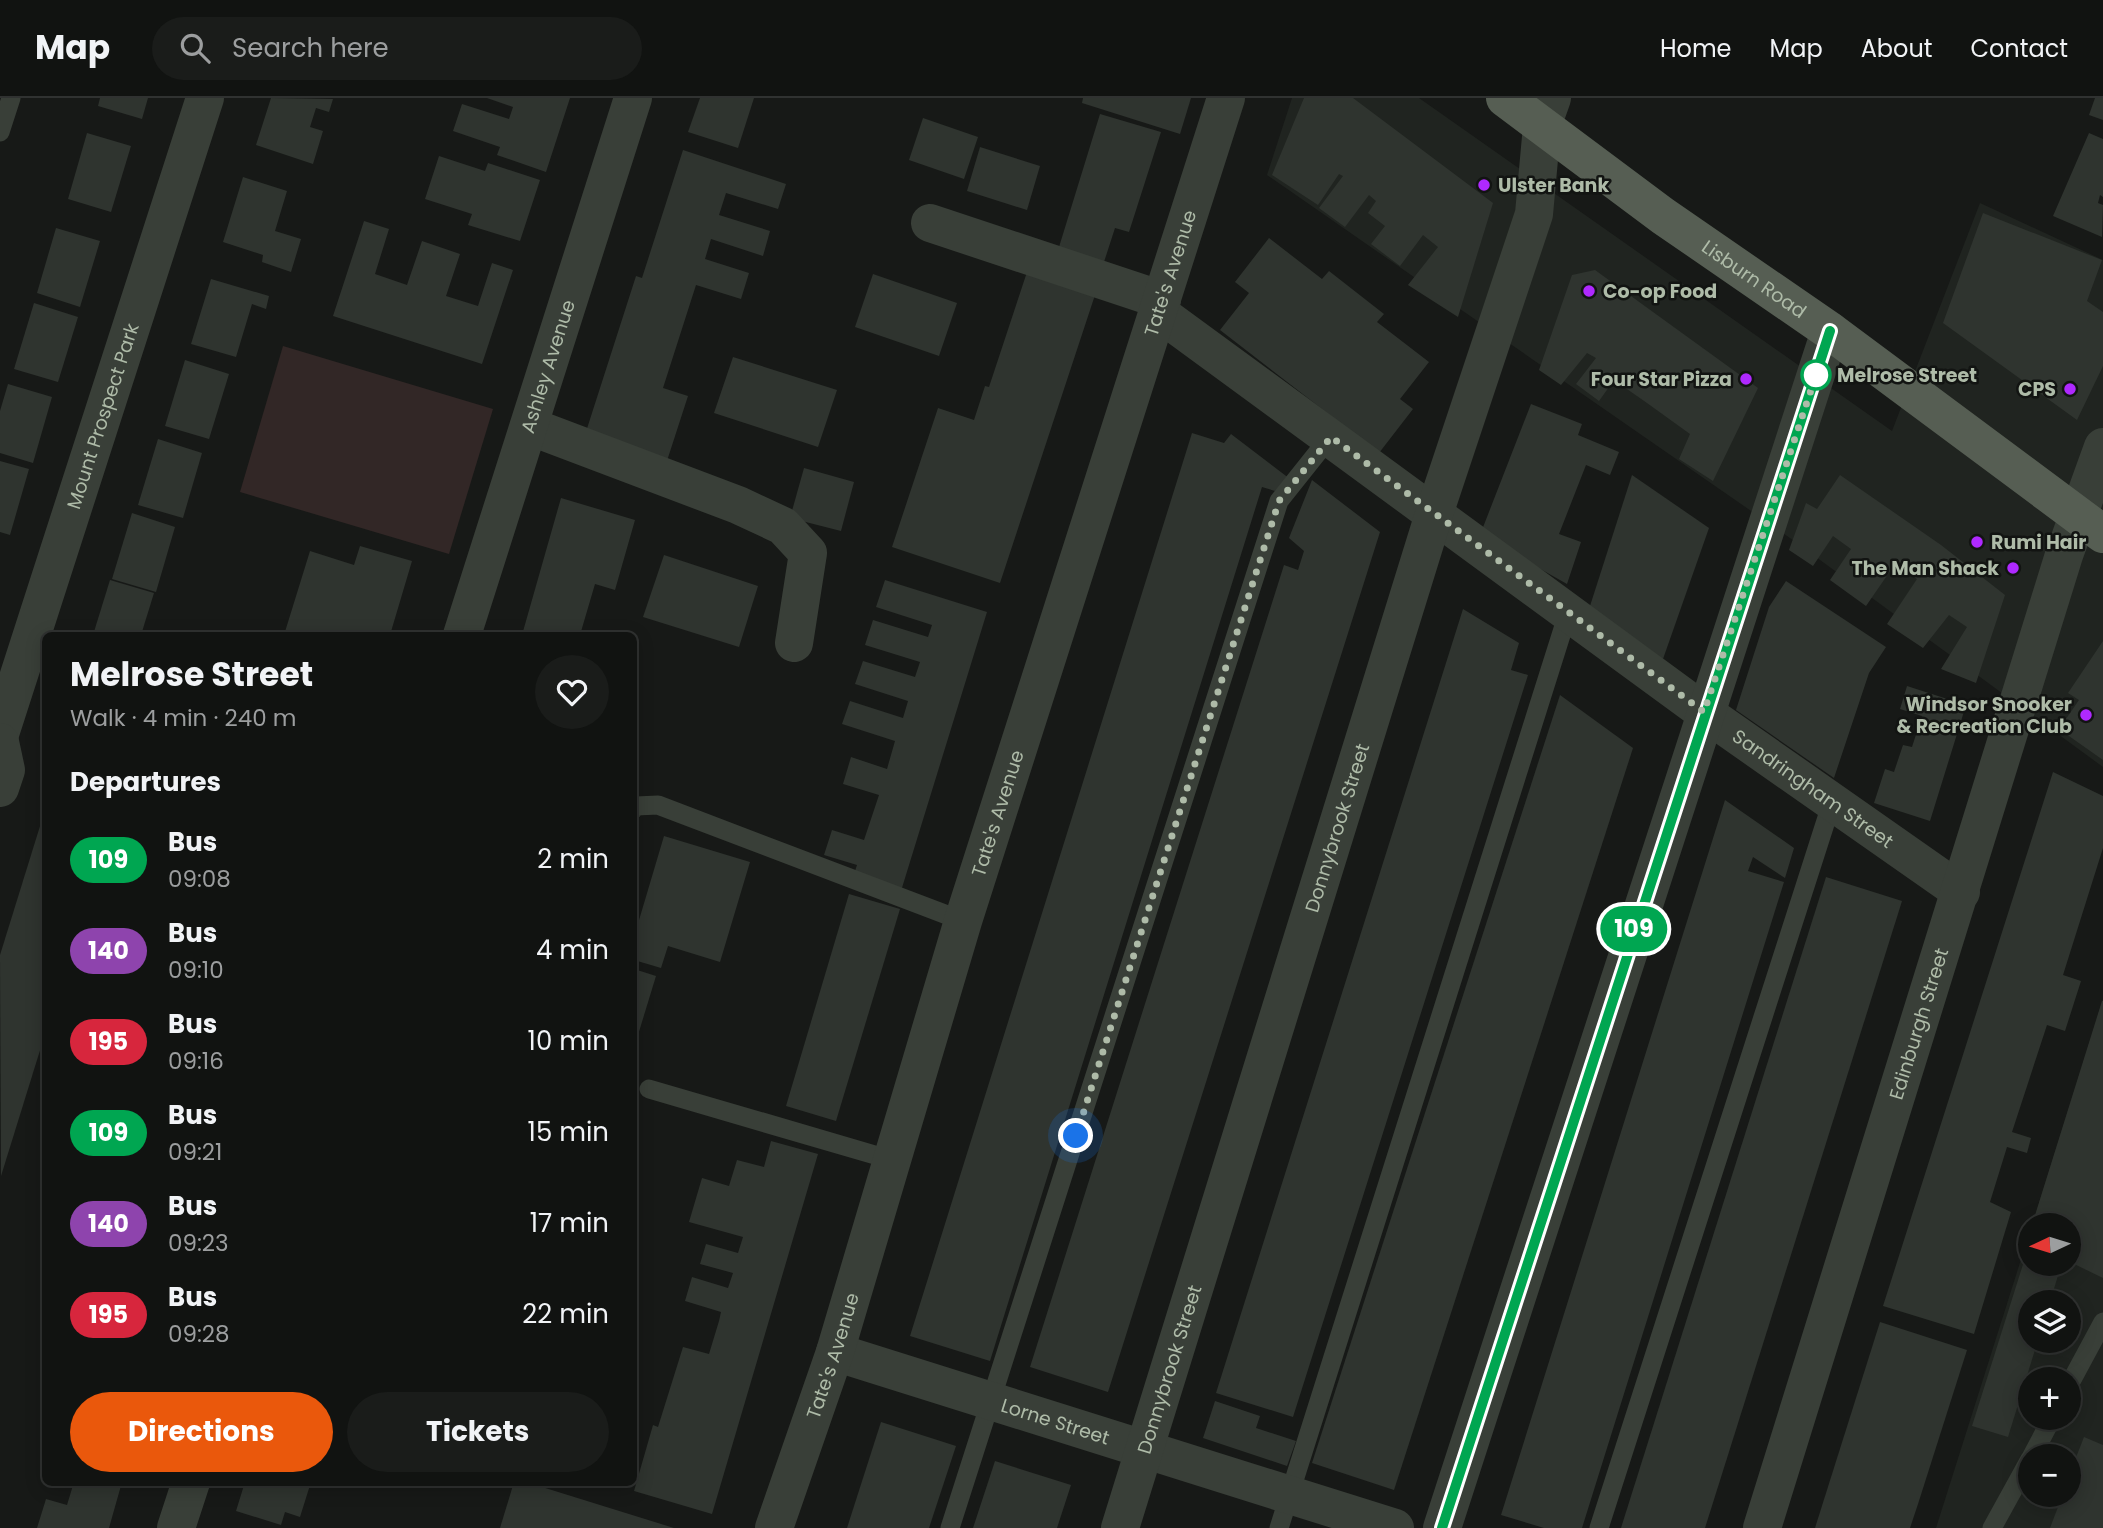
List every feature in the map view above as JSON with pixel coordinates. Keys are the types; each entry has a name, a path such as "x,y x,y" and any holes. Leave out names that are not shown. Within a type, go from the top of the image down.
{"main road":[{"name":"Lisburn Road","path":"1505,98 1547,112 1663,216 1830,331 2091,526"}],"street":[{"name":"Mount Prospect Park","path":"0,734 205,98"},
{"name":"Ashley Avenue","path":"463,632 633,98"},
{"name":"Tate's Avenue","path":"774,1528 835,1352 963,920 1226,98"},
{"name":"Donnybrook Street","path":"1120,1528 1434,513 1534,214 1547,112"},
{"name":"Sandringham Street","path":"930,223 1160,306 1331,437 1704,712 1961,892"},
{"path":"1442,1528 1704,712 1830,331"},
{"path":"529,426 738,505 783,526 808,553 794,643"},
{"name":"Edinburgh Street","path":"1762,1528 2064,555 2091,526 2103,447"},
{"path":"0,742 6,770 0,788"},
{"name":"Lorne Street","path":"835,1352 1146,1449 1284,1511 1395,1528"},
{"path":"176,1528 190,1486"}],"lane":[{"path":"0,132 11,98"},
{"path":"950,1528 1279,501 1331,437"},
{"path":"1284,1511 1569,612"},
{"path":"1599,1528 1832,802"},
{"path":"637,806 658,805 963,920"},
{"path":"649,1089 892,1160"},
{"path":"2079,1367 2103,1322"},
{"path":"1992,1528 2018,1481"}],"shaded area":[{"path":"1292,98 1419,98 1892,431 1980,203 2103,260 2103,767 1790,538 1267,175"},
{"path":"283,346 493,409 449,554 240,492"},
{"path":"2103,999 2103,1528 1936,1528 2018,1269 2018,1276 2081,1276 2081,1213 2036,1213"}],"building":[{"path":"100,98 148,98 142,119 98,106"},
{"path":"271,98 333,99 329,112 316,108 310,127 323,131 313,164 256,145"},
{"path":"487,98 570,98 546,172 497,155 500,147 453,131 462,104 509,119 513,107"},
{"path":"700,98 754,98 738,148 688,132"},
{"path":"1083,98 1191,98 1180,134 1082,103"},
{"path":"1304,98 1353,98 1493,203 1458,317 1408,285 1438,247 1423,235 1400,266 1371,244 1385,226 1368,213 1376,201 1369,195 1345,227 1319,208 1343,176 1339,174 1318,205 1272,175"},
{"path":"2095,98 2103,98 2103,120 2089,115"},
{"path":"1100,114 1161,132 1129,232 1115,228 1104,262 1059,247"},
{"path":"923,118 978,137 964,179 909,160"},
{"path":"87,133 131,146 111,212 68,199"},
{"path":"2089,133 2103,139 2103,197 2100,195 2098,203 2103,205 2102,237 2053,216"},
{"path":"980,147 1040,166 1027,210 967,191"},
{"path":"683,150 786,184 778,209 726,193 719,215 770,231 763,256 711,239 705,259 749,273 741,299 696,285 663,388 688,396 665,467 583,441 636,276 642,278"},
{"path":"439,156 485,171 488,163 540,180 520,241 468,225 472,214 425,199"},
{"path":"243,177 287,191 275,231 301,239 291,272 262,262 263,255 223,242"},
{"path":"1983,213 2102,260 2087,301 2103,312 2103,366 2077,420 1943,323"},
{"path":"364,221 389,229 375,274 407,285 422,241 460,254 446,296 478,306 492,263 513,270 482,364 333,316"},
{"path":"56,228 100,241 80,307 37,293"},
{"path":"1269,238 1322,279 1329,271 1384,314 1377,322 1429,362 1400,399 1413,409 1379,453 1220,330 1249,293 1235,282"},
{"path":"1595,270 1758,388 1713,481 1679,459 1690,434 1647,403 1614,380 1599,401 1576,384 1596,358 1587,353 1561,385 1539,370 1572,275"},
{"path":"1027,272 1095,295 1000,583 892,547 938,408 974,420 985,386 989,387"},
{"path":"873,274 957,303 939,356 855,327"},
{"path":"211,279 269,296 266,309 252,304 236,357 191,344"},
{"path":"34,303 78,317 58,382 14,369"},
{"path":"733,357 837,390 818,447 714,413"},
{"path":"185,360 229,374 209,439 165,426"},
{"path":"8,384 52,397 33,463 0,453 0,411"},
{"path":"1531,404 1582,424 1578,435 1619,452 1610,475 1586,465 1559,534 1581,542 1567,584 1480,535"},
{"path":"1192,433 1224,443 1231,434 1290,479 1275,491 1262,487 990,1361 910,1336"},
{"path":"158,439 202,453 183,518 138,505"},
{"path":"0,461 29,469 10,535 0,532"},
{"path":"804,468 854,482 841,531 790,518"},
{"path":"1632,475 1709,528 1663,659 1590,606"},
{"path":"1840,475 1941,545 2005,595 1976,683 1941,669 1967,627 1949,615 1923,648 1887,624 1917,579 1895,564 1866,606 1830,580 1851,549 1833,536 1813,566 1789,550 1806,503 1817,509"},
{"path":"1312,480 1380,532 1108,1392 1030,1367 1284,565 1298,570 1304,551 1289,538"},
{"path":"561,498 635,520 615,590 595,584 581,632 523,632"},
{"path":"132,513 175,527 156,592 112,579"},
{"path":"360,546 412,561 391,632 285,632 310,551 354,565"},
{"path":"664,555 758,586 739,647 643,617"},
{"path":"110,580 154,593 142,632 94,632"},
{"path":"885,580 987,612 901,891 853,877 857,865 824,855 832,830 864,840 879,795 843,784 851,757 887,769 895,741 842,724 850,701 903,718 908,701 855,684 863,661 915,677 920,662 865,645 873,620 928,637 932,625 876,607"},
{"path":"1786,581 1886,647 1869,673 1834,778 1736,710 1769,607"},
{"path":"1463,609 1519,643 1511,670 1528,675 1293,1417 1216,1393"},
{"name":"Windsor Snooker & Recreation Club","path":"2103,641 2103,760 2059,729 2079,700 2068,693"},
{"path":"1907,686 1966,705 1930,821 1874,803 1885,769 1894,772 1903,745 1912,747 1922,716 1900,709"},
{"path":"1560,695 1633,748 1394,1490 1312,1463"},
{"path":"2053,772 2103,796 2103,848 2063,975 2081,981 2065,1031 2047,1025 2012,1132 2031,1138 2027,1153 2007,1147 1990,1202 2011,1212 1974,1334 1883,1306"},
{"path":"1725,800 1794,848 1785,878 1753,857 1748,871 1784,882 1582,1528 1544,1528 1501,1515"},
{"path":"42,820 42,1044 1,1176 0,955"},
{"path":"664,836 750,862 720,962 668,946 661,968 637,961 637,927"},
{"path":"1826,877 1902,901 1705,1528 1621,1528"},
{"path":"849,894 900,909 836,1121 786,1106"},
{"path":"637,970 656,976 637,1038"},
{"path":"2103,1001 2103,1278 2081,1267 2081,1213 2036,1213"},
{"path":"771,1141 818,1154 712,1514 634,1491 653,1425 658,1427 683,1347 709,1354 719,1321 721,1312 685,1301 692,1277 728,1288 733,1273 700,1264 706,1244 738,1253 743,1237 689,1222 702,1178 729,1186 737,1160 764,1167"},
{"path":"2019,1276 2058,1276 2054,1290 2018,1290 2018,1353 2034,1353 2030,1367 2018,1367 2018,1405 2008,1437 1972,1426"},
{"path":"1880,1322 1967,1350 1910,1528 1815,1528"},
{"path":"1215,1401 1260,1416 1256,1428 1296,1441 1287,1466 1203,1438"},
{"path":"881,1422 956,1446 929,1528 847,1528"},
{"path":"2084,1437 2103,1445 2103,1528 2050,1528 2058,1507 2081,1507 2081,1445"},
{"path":"995,1461 1071,1485 1057,1528 973,1528"},
{"path":"73,1486 121,1486 109,1528 37,1528 46,1499 67,1505"},
{"path":"244,1486 310,1486 300,1517 285,1512 281,1525 236,1511"},
{"path":"513,1486 539,1486 674,1528 500,1528"}],"bus line":[{"name":"109","path":"1442,1528 1704,712 1830,331"}],"place":[{"name":"Ulster Bank","path":"1484,185"},
{"name":"Co-op Food","path":"1589,291"},
{"name":"Melrose Street","path":"1816,375"},
{"name":"Four Star Pizza","path":"1746,379"},
{"name":"CPS","path":"2070,389"},
{"name":"Rumi Hair","path":"1977,542"},
{"name":"The Man Shack","path":"2013,568"},
{"name":"Windsor Snooker & Recreation Club","path":"2086,715"}],"route":[{"path":"1076,1136 1279,501 1331,437 1704,712 1816,375"}]}
